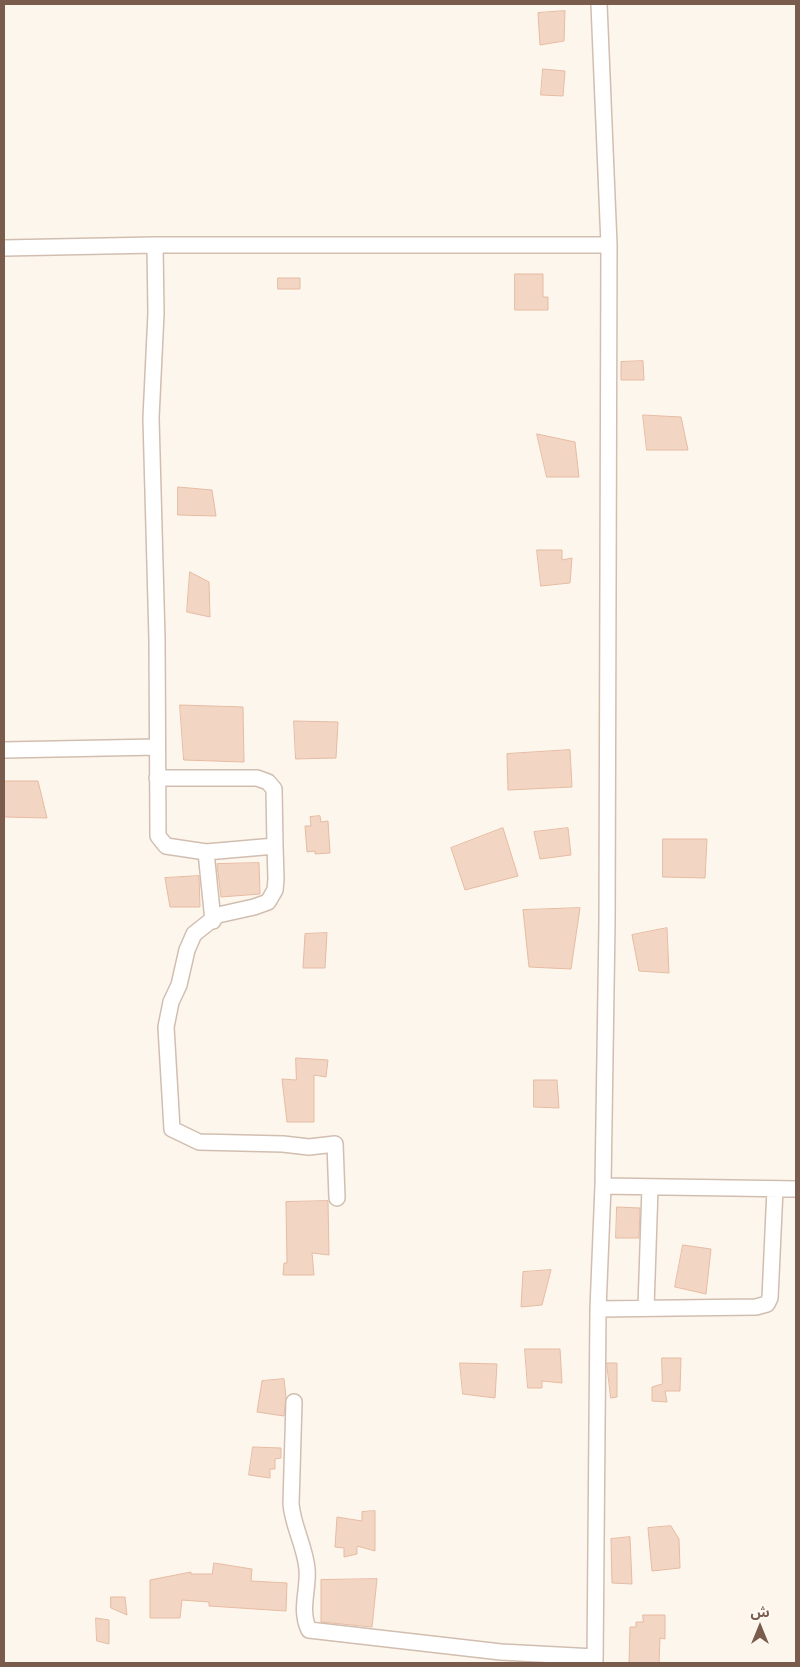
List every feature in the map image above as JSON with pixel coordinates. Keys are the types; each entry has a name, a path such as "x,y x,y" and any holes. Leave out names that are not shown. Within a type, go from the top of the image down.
{"street":[{"path":"294,1402 292,1520 304,1552 307,1570 304,1621 309,1630 492,1651 595,1660 598,1308 603,1186 607,923 609,246 599,4"},
{"path":"4,248 155,245 609,246"},
{"path":"155,245 156,313 152,418 157,639 158,836 166,846 206,852 275,846"},
{"path":"4,750 157,747"},
{"path":"157,778 257,778 268,782 274,789 275,890 268,902 218,915 213,921 194,934 168,1018 166,1027 172,1130 200,1142 308,1146 335,1144 337,1198"},
{"path":"206,852 213,921"},
{"path":"603,1186 796,1189"},
{"path":"646,1307 650,1188"},
{"path":"598,1308 756,1307 767,1304 770,1298 775,1189"}],"building":[{"path":"565,11 564,41 540,45 538,13"},
{"path":"543,69 565,71 563,96 541,95"},
{"path":"515,274 543,274 543,297 548,297 548,310 515,310"},
{"path":"278,278 300,278 300,289 278,289"},
{"path":"643,361 644,380 621,380 621,362"},
{"path":"643,415 681,417 688,450 647,450"},
{"path":"537,434 575,442 579,477 547,477"},
{"path":"178,487 212,490 216,516 178,515"},
{"path":"537,550 562,550 562,560 572,558 570,583 541,586"},
{"path":"190,572 209,582 210,617 187,612"},
{"path":"180,705 243,707 244,762 184,760"},
{"path":"294,721 338,722 336,758 296,759"},
{"path":"570,750 572,787 508,790 507,754"},
{"path":"4,781 38,781 47,818 4,817"},
{"path":"320,816 321,822 328,821 330,853 315,854 315,851 307,852 305,826 311,826 310,817"},
{"path":"503,828 518,876 465,890 451,848"},
{"path":"568,828 571,855 540,859 534,832"},
{"path":"663,839 707,839 705,878 663,877"},
{"path":"259,863 260,894 221,897 217,864"},
{"path":"199,876 200,907 170,907 165,878"},
{"path":"580,908 571,969 529,967 523,910"},
{"path":"667,928 669,973 639,971 632,935"},
{"path":"327,933 325,968 303,968 305,934"},
{"path":"296,1058 328,1060 326,1077 314,1075 314,1122 287,1122 282,1079 296,1080"},
{"path":"534,1080 557,1080 559,1108 534,1107"},
{"path":"328,1201 329,1255 312,1253 314,1275 283,1275 284,1263 287,1263 286,1202"},
{"path":"617,1207 640,1208 639,1238 616,1238"},
{"path":"683,1245 711,1249 706,1294 675,1287"},
{"path":"551,1270 542,1305 521,1307 523,1272"},
{"path":"525,1349 560,1349 562,1383 542,1381 542,1388 528,1388"},
{"path":"662,1358 681,1358 680,1391 665,1391 667,1402 652,1401 652,1387 662,1384"},
{"path":"460,1363 497,1364 495,1398 463,1394"},
{"path":"607,1363 617,1363 617,1397 611,1398"},
{"path":"284,1379 286,1397 284,1416 257,1412 262,1381"},
{"path":"253,1447 281,1448 281,1458 275,1459 275,1469 270,1469 270,1478 249,1475"},
{"path":"375,1511 375,1551 357,1546 357,1554 344,1557 344,1548 335,1547 337,1517 362,1521 362,1512"},
{"path":"671,1526 679,1539 680,1568 652,1571 648,1528"},
{"path":"630,1537 632,1584 612,1583 611,1539"},
{"path":"214,1563 252,1569 251,1581 287,1583 286,1611 209,1606 209,1602 182,1600 180,1618 150,1618 150,1580 191,1572 191,1574 212,1574"},
{"path":"377,1579 372,1627 321,1622 321,1580"},
{"path":"111,1597 125,1597 127,1615 111,1608"},
{"path":"643,1615 665,1615 665,1639 660,1638 659,1663 629,1663 630,1627 636,1627 636,1622 643,1622"},
{"path":"96,1618 109,1620 109,1644 97,1641"}]}
